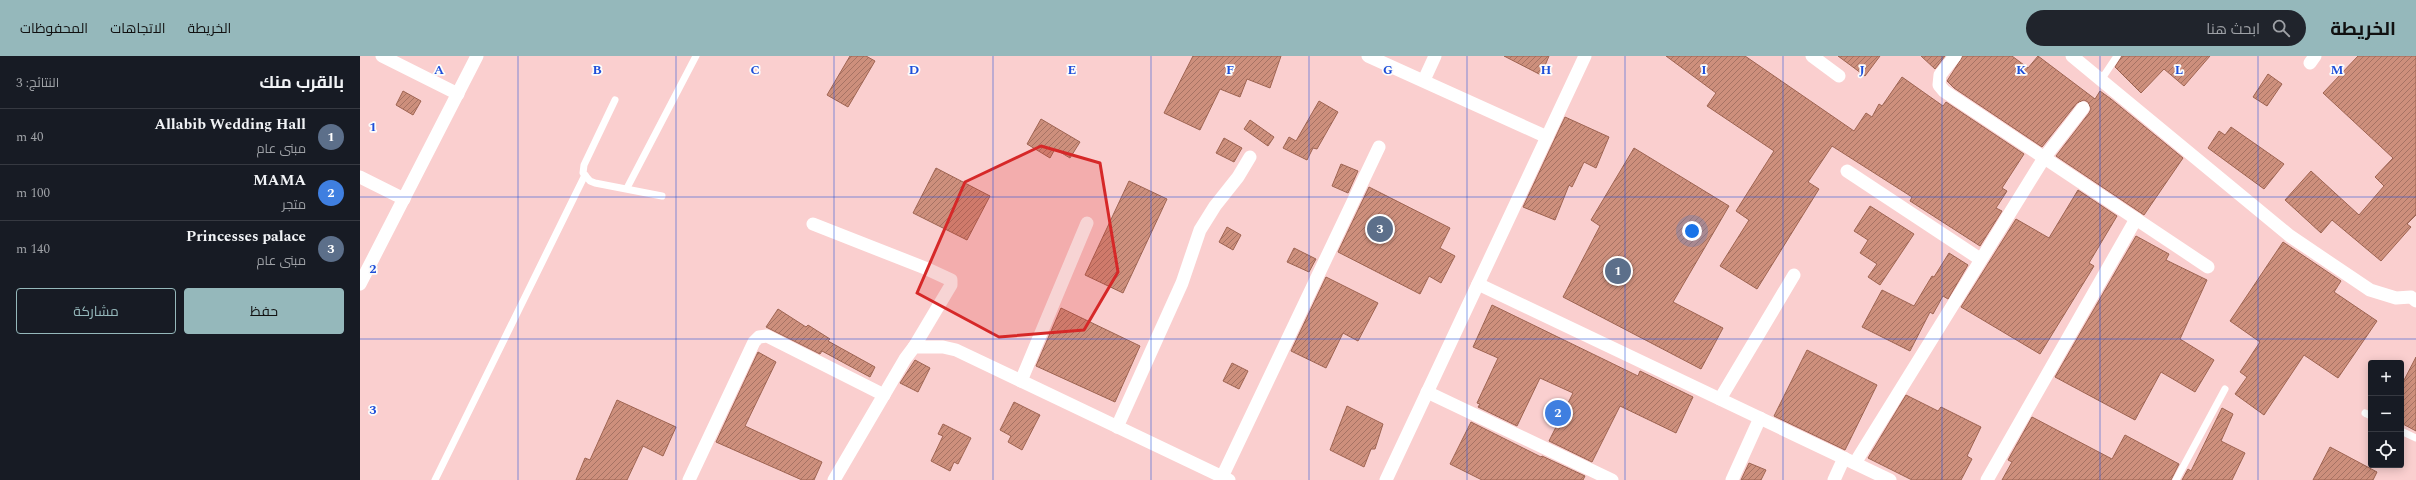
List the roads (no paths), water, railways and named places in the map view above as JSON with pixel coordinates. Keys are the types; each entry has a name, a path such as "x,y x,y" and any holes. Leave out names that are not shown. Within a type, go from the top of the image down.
{"street":[{"path":"382,56 458,94"},
{"path":"360,284 477,56"},
{"path":"1368,56 1424,80 1547,137"},
{"path":"1424,80 1436,56"},
{"path":"1386,480 1585,56"},
{"path":"1812,56 1839,76"},
{"path":"1955,56 1940,75 1939,85 1941,88 2208,267"},
{"path":"2072,56 2290,236 2370,290 2396,298 2414,296"},
{"path":"1834,480 1849,461 2044,158 2083,108"},
{"path":"914,347 943,347 956,350 1226,478 1379,147"},
{"path":"1117,427 1182,283 1200,230 1215,206 1238,177 1250,157"},
{"path":"1847,171 1980,259"},
{"path":"360,177 404,199"},
{"path":"1987,480 2136,219"},
{"path":"1021,381 1087,223"},
{"path":"813,224 925,268 951,280 951,285 834,480"},
{"path":"1720,399 1794,275"},
{"path":"1478,284 1890,480"},
{"path":"689,480 754,342 759,337 766,336 884,395"},
{"path":"1427,392 1609,479"},
{"path":"1732,480 1760,418"}],"lane":[{"path":"627,188 696,56"},
{"path":"2101,80 2117,56"},
{"path":"435,480 585,175 584,165 615,100"},
{"path":"585,175 595,183 662,196"},
{"path":"2176,480 2225,389"},
{"path":"2403,432 2416,438"}],"place":[{"name":"Princesses palace","path":"1380,229"},
{"name":"Allabib Wedding Hall","path":"1618,271"},
{"name":"MAMA","path":"1558,413"}]}
